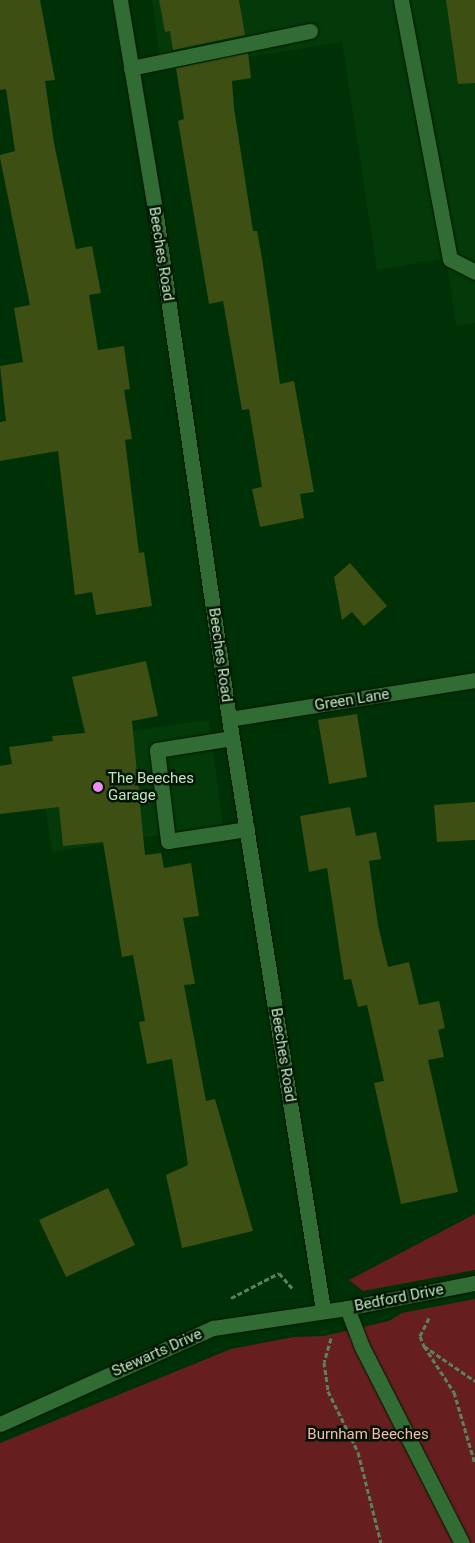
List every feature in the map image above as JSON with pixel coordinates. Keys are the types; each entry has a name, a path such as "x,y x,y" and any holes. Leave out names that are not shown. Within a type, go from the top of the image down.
{"street":[{"name":"Beeches Road","path":"120,0 160,244 317,1311"},
{"path":"401,0 450,259 475,272"},
{"path":"131,68 310,31"},
{"name":"Green Lane","path":"229,719 475,680"},
{"path":"232,738 157,750 168,841 247,829"},
{"name":"Bedford Drive","path":"317,1311 347,1308 475,1283"},
{"path":"347,1308 362,1348 462,1543"},
{"name":"Stewarts Drive","path":"0,1424 213,1328 317,1311"}],"path":[{"path":"279,1273 317,1311 331,1337 326,1347 324,1362 328,1391 358,1452 380,1543"},
{"path":"426,1292 430,1316 420,1336 424,1346 454,1392 475,1464"},
{"path":"424,1346 475,1381"}],"shaded area":[{"path":"152,0 475,0 475,323 456,326 446,258 377,270 342,42 162,71"},
{"path":"209,720 223,825 52,852 36,744"}],"green space":[{"path":"475,1214 475,1270 363,1291 349,1280"},
{"name":"Burnham Beeches","path":"475,1299 475,1543 0,1543 0,1443 231,1349 294,1337 324,1336 389,1321 402,1313"}],"building":[{"path":"0,0 40,0 55,80 45,81 54,143 76,249 92,246 101,293 89,295 98,350 124,346 130,389 124,390 132,439 125,440 139,553 144,552 152,606 96,615 92,592 75,595 58,451 0,461 0,422 6,421 0,366 23,362 14,308 30,305 0,158 0,155 15,151 6,89 0,90"},
{"path":"159,0 239,0 245,35 173,50 170,31 165,32"},
{"path":"446,0 475,0 475,83 458,84"},
{"path":"248,53 251,78 232,81 234,108 253,231 257,231 262,258 280,384 294,381 314,492 300,494 304,518 260,527 252,489 262,487 249,409 242,410 223,301 209,304 178,121 184,119 176,68"},
{"path":"350,563 387,606 364,626 352,612 342,620 334,577"},
{"path":"146,661 158,716 132,721 145,855 161,853 164,868 191,863 199,916 183,918 195,984 184,985 206,1101 215,1099 253,1231 182,1248 166,1175 188,1165 172,1059 147,1064 139,1022 145,1021 133,955 122,957 103,842 63,846 59,807 0,814 0,766 12,764 9,747 53,741 52,736 85,733 72,677"},
{"path":"357,714 367,777 329,784 318,720"},
{"path":"475,802 475,840 437,842 434,805"},
{"path":"350,807 356,836 376,832 381,859 369,861 378,925 388,967 409,962 419,1005 439,1001 445,1028 438,1030 444,1057 428,1060 458,1192 401,1204 374,1083 384,1081 367,1005 358,1007 351,979 344,980 327,868 309,872 300,816"},
{"path":"108,1188 135,1245 66,1277 39,1220"}],"place":[{"name":"The Beeches Garage","path":"98,787"}]}
